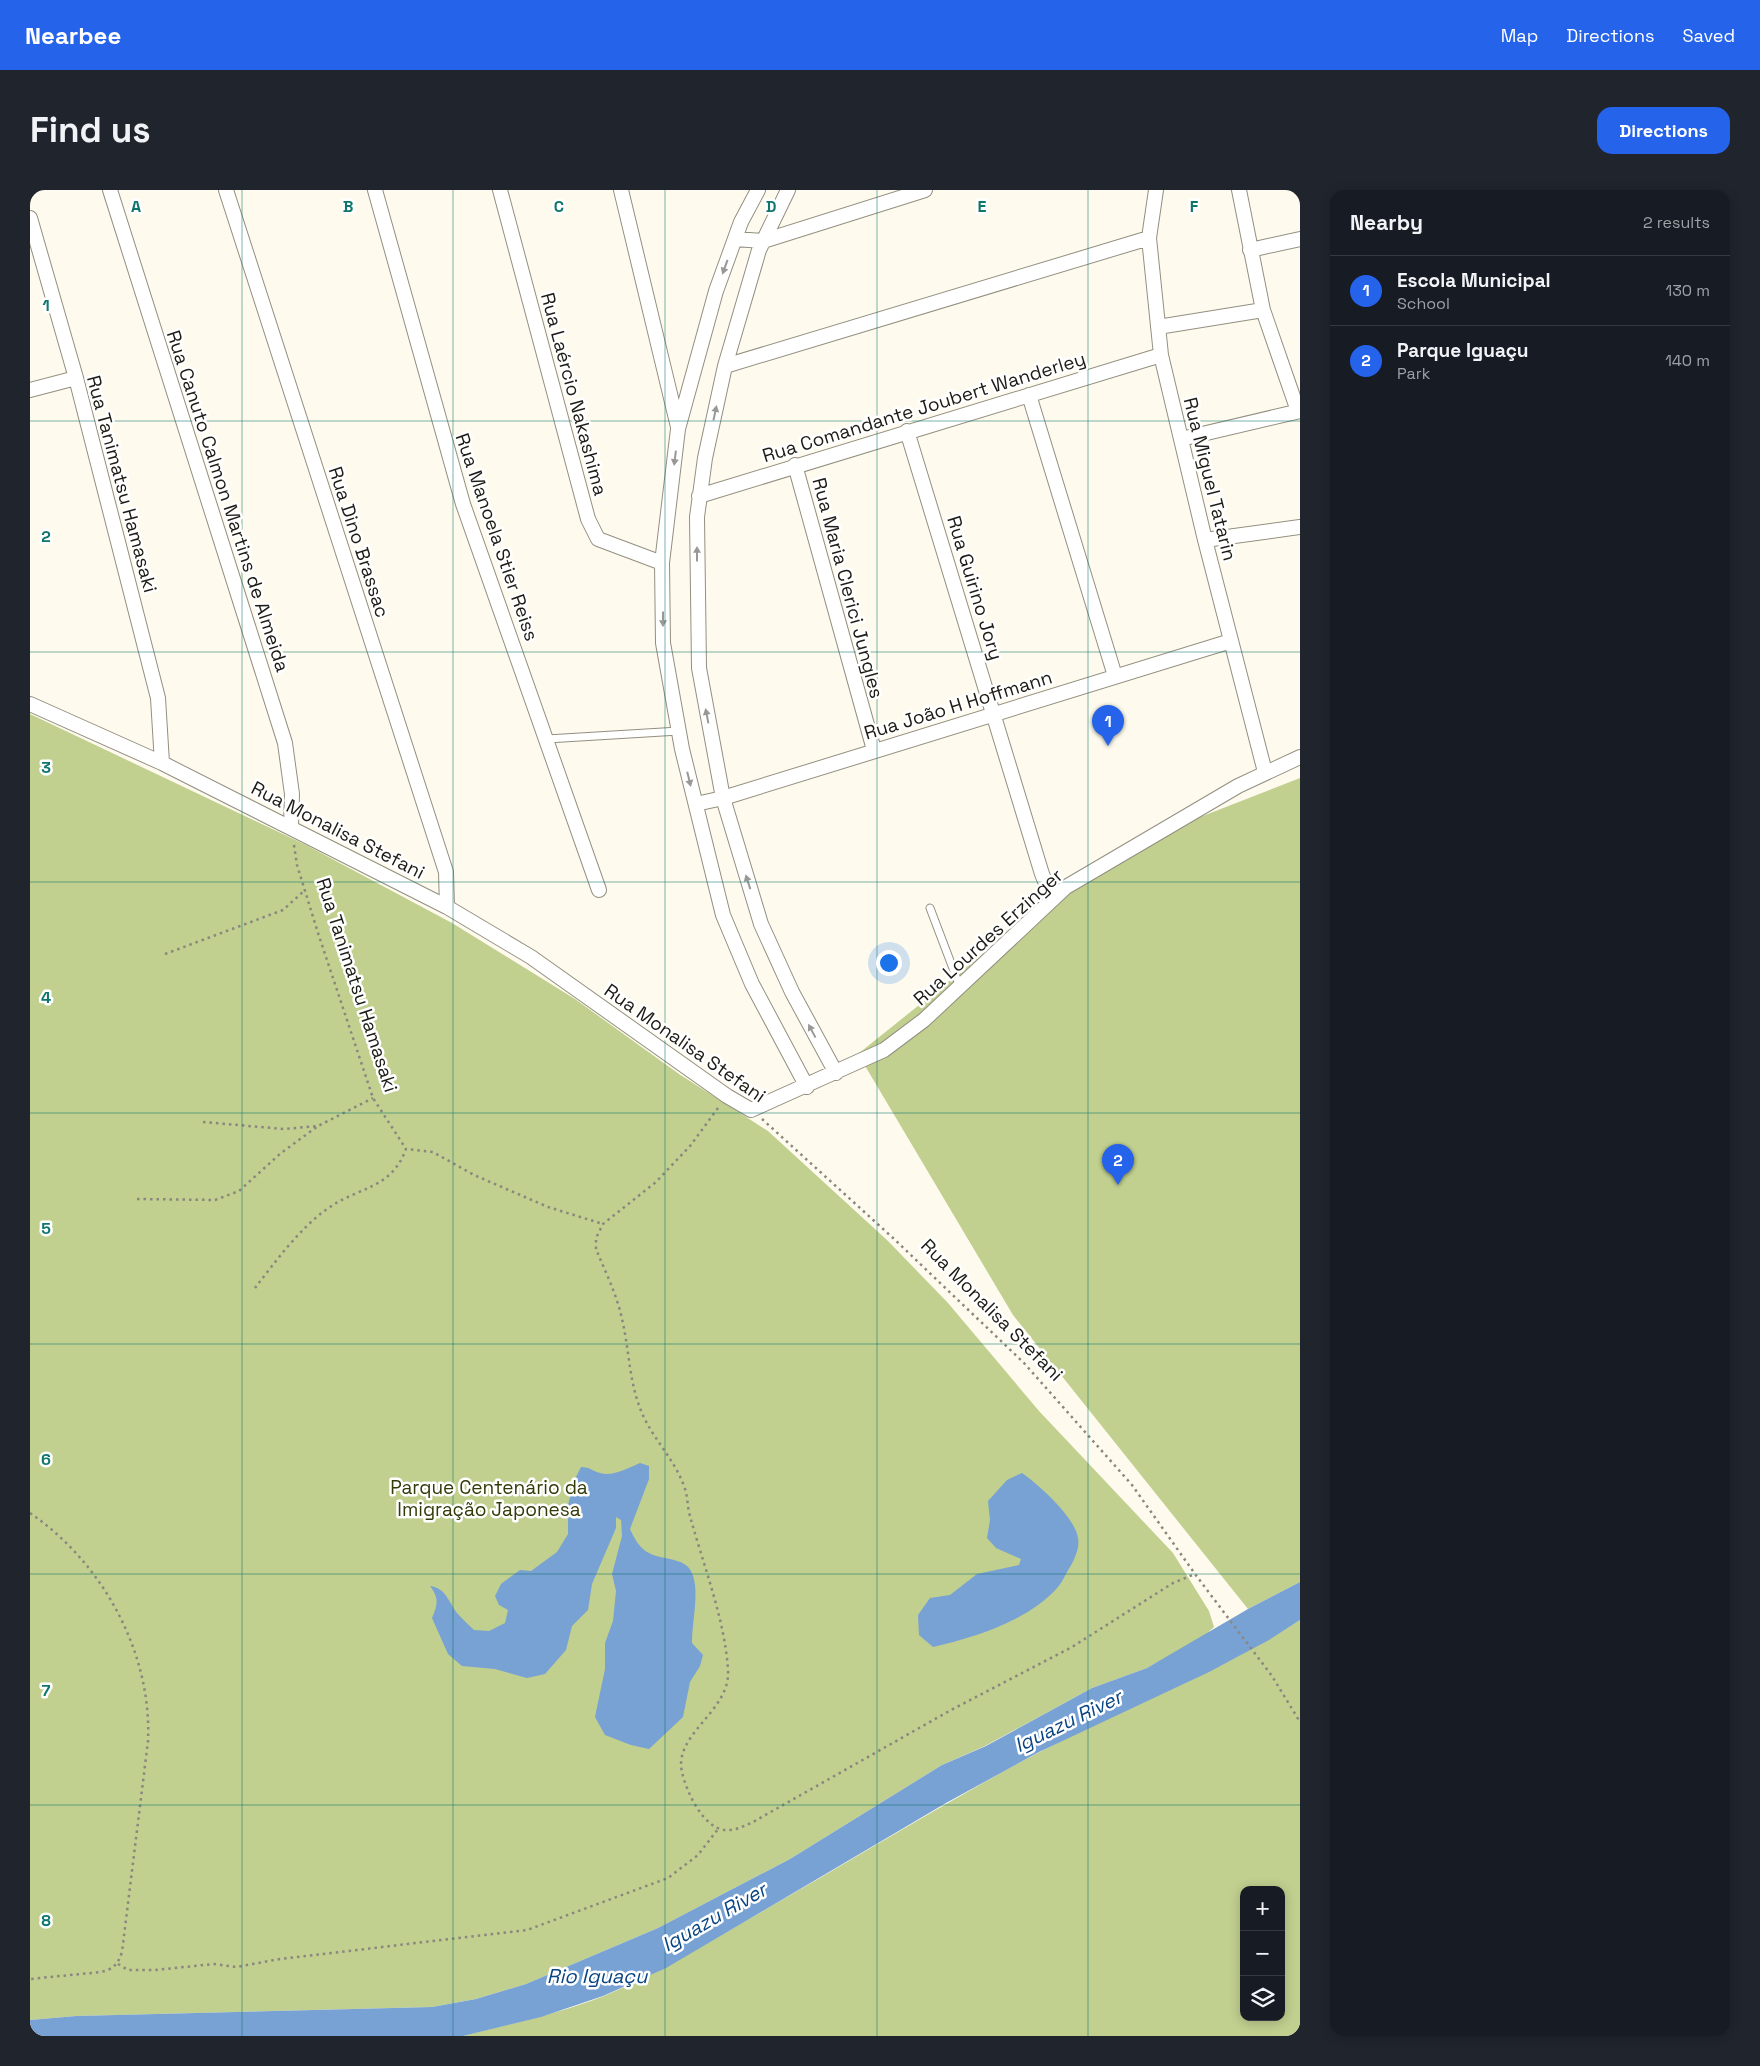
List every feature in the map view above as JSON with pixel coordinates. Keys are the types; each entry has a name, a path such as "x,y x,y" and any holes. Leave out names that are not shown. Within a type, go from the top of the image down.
{"street":[{"name":"Rua Canuto Calmon Martins de Almeida","path":"110,190 284,743 292,794 291,826"},
{"name":"Rua Dino Brassac","path":"226,190 446,872 447,907"},
{"name":"Rua Manoela Stier Reiss","path":"376,190 463,504 599,890"},
{"name":"Rua Laércio Nakashima","path":"500,190 588,519 598,539 662,563"},
{"path":"621,190 678,429"},
{"path":"758,190 741,222 716,292 678,429 662,563 663,643 679,731 723,915 752,984 807,1087"},
{"path":"788,190 763,241 725,366 699,496 697,603 699,668 723,798 761,924 792,992 836,1073"},
{"path":"735,239 763,241 924,190"},
{"name":"Rua Miguel Tatarin","path":"1156,190 1149,238 1161,355 1205,540 1265,772"},
{"path":"1181,439 1299,411 1263,310 1239,190"},
{"name":"Rua Tanimatsu Hamasaki","path":"30,218 76,378 158,698 162,763"},
{"path":"725,366 1149,238"},
{"path":"1250,250 1300,238"},
{"path":"1158,327 1263,310"},
{"name":"Rua Comandante Joubert Wanderley","path":"699,496 906,431 1161,355"},
{"path":"30,390 76,378"},
{"path":"1029,395 1116,676"},
{"name":"Rua Guirino Jory","path":"906,431 1042,874 1052,898"},
{"name":"Rua Maria Clerici Jungles","path":"795,465 874,750"},
{"path":"1205,540 1300,527"},
{"name":"Rua João H Hoffmann","path":"696,804 723,798 1231,641"},
{"name":"Rua Monalisa Stefani","path":"30,704 162,763 291,826 447,907 531,957 726,1096 752,1110"},
{"name":"Rua Lourdes Erzinger","path":"752,1110 807,1087 884,1050 924,1020 1052,898 1066,887 1238,786 1300,757"}],"lane":[{"path":"547,740 679,731"},
{"path":"930,908 960,987"}],"path":[{"name":"Rua Tanimatsu Hamasaki","path":"291,826 297,865 373,1098 406,1149"},
{"path":"165,954 283,910 305,890"},
{"path":"726,1096 690,1146 656,1182 603,1224 596,1238 596,1249 622,1317 634,1391 641,1411 675,1467 685,1488 689,1514 725,1644 728,1671 726,1689 716,1708 689,1740 681,1760 682,1772 690,1797 708,1822 718,1829 737,1829 753,1822 951,1710 1072,1647 1173,1583 1195,1574"},
{"path":"137,1199 215,1200 239,1191 281,1154 318,1126 373,1098"},
{"name":"Rua Monalisa Stefani","path":"752,1110 893,1238 1024,1363 1132,1485 1195,1574 1272,1676 1300,1722"},
{"path":"202,1122 284,1129 318,1126"},
{"path":"255,1288 285,1250 326,1210 359,1190 385,1180 400,1165 406,1149 433,1152 474,1174 548,1207 603,1224"},
{"path":"30,1513 65,1541 86,1563 102,1587 136,1651 145,1682 149,1712 148,1741 122,1952 118,1964 110,1970 101,1972 30,1979"},
{"path":"118,1964 128,1970 155,1970 214,1964 236,1966 527,1930 668,1878 698,1855 718,1829"}],"green space":[{"name":"Parque Centenário da Imigração Japonesa","path":"30,714 306,845 452,923 575,999 679,1074 768,1131 888,1241 948,1303 1039,1411 1173,1553 1209,1611 1214,1627 1203,1637 1147,1668 1092,1688 985,1746 942,1765 790,1859 658,1928 526,1984 476,1999 432,2007 76,2016 30,2020"},
{"path":"1300,778 1300,1582 1248,1609 1013,1315 858,1054 1045,904 1167,830"},
{"path":"1300,1620 1300,2036 463,2036 569,2008 604,1996 660,1970 1015,1765 1231,1660"}],"water":[{"path":"640,1463 649,1466 649,1479 630,1529 638,1543 646,1551 656,1556 678,1561 689,1568 695,1585 692,1643 703,1655 700,1666 690,1682 683,1717 649,1749 631,1745 605,1735 595,1717 605,1669 605,1643 613,1621 616,1591 612,1574 622,1536 621,1520 616,1517 616,1528 592,1584 588,1610 572,1626 566,1650 545,1674 527,1678 495,1669 462,1666 448,1654 432,1618 437,1601 430,1586 443,1592 457,1613 474,1630 489,1631 505,1623 508,1610 499,1605 495,1596 501,1584 520,1570 531,1571 557,1552 568,1534 568,1505 574,1481 581,1467 610,1474"},
{"path":"1022,1473 1038,1485 1055,1502 1075,1530 1078,1546 1072,1564 1058,1587 1046,1599 1017,1618 984,1633 933,1647 919,1635 918,1615 930,1598 950,1595 977,1574 1019,1565 1021,1559 996,1548 987,1538 990,1520 988,1501 1007,1480"},
{"name":"Rio Iguaçu","path":"1300,1582 1300,1620 1269,1640 1209,1672 1039,1752 946,1803 666,1968 603,1996 541,2017 463,2036 30,2036 30,2020 76,2016 432,2007 476,1999 526,1984 658,1928 790,1859 942,1765 986,1746 1092,1688 1147,1668 1248,1609"}],"place":[{"name":"Escola Municipal","path":"1108,746"},
{"name":"Parque Iguaçu","path":"1118,1185"}],"water label":[{"name":"Iguazu River","path":"1068,1721"},
{"name":"Iguazu River","path":"714,1917"}]}
